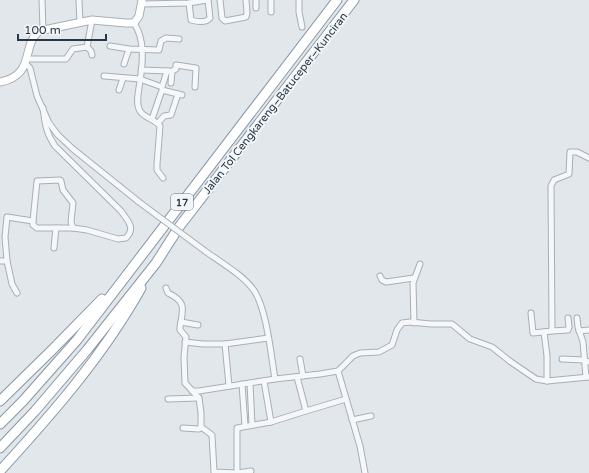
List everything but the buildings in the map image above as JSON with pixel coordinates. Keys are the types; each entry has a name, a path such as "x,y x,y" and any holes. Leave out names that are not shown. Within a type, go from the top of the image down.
{"highway":[{"name":"Jalan Tol Cengkareng–Batuceper–Kunciran","path":"0,424 23,401 77,340 337,0"},
{"name":"Jalan Tol Cengkareng–Batuceper–Kunciran","path":"0,448 35,411 87,350 156,263 179,227 354,0"},
{"path":"0,471 44,423 72,389 129,311 156,263"},
{"path":"0,401 131,269"}],"main road":[{"path":"0,82 9,80 18,75 26,61 36,34 43,30 92,20 134,23 140,16 142,2"}],"street":[{"path":"42,0 43,30"},
{"path":"79,0 80,23"},
{"path":"142,2 189,3 208,0 209,20 203,22 191,20 189,3"},
{"path":"220,0 222,18 225,21 244,19 247,13 246,0"},
{"path":"256,0 256,8"},
{"path":"270,0 272,12"},
{"path":"298,0 302,27"},
{"path":"87,47 92,20"},
{"path":"134,23 141,36 142,50 138,93 139,110 143,115 158,123 160,129 156,164 157,170 163,178"},
{"path":"110,46 128,49 159,50 161,41 166,38 179,39"},
{"path":"87,47 91,51 92,55"},
{"path":"87,47 73,49 66,59 63,57 26,61 30,68 37,96 49,123 58,135 73,149 139,202 243,279 254,291 262,307 275,379"},
{"path":"124,64 128,49"},
{"path":"141,70 169,71 176,69 176,65 196,68 195,87"},
{"path":"104,76 140,79 162,87 169,71"},
{"path":"169,71 171,83"},
{"path":"119,90 123,78"},
{"path":"152,119 162,90 180,95 171,115 164,116 158,123"},
{"path":"42,108 46,131 55,146 121,211 132,229 131,234 126,238 118,239 73,228 37,228 33,225 37,181 61,181 63,190 73,203 73,228"},
{"path":"552,331 551,186 554,180 569,174 570,152 577,152 589,158"},
{"path":"17,293 12,284 7,261 5,237 7,217 33,221"},
{"path":"54,248 56,228"},
{"path":"0,262 7,261"},
{"path":"414,323 413,283 420,264"},
{"path":"380,276 382,280 386,282 414,278"},
{"path":"166,288 168,294 178,298 182,306 180,330 185,334 185,383 188,388 199,398 202,420 201,427"},
{"path":"531,313 533,334 568,330 568,318"},
{"path":"192,391 338,371 353,356 360,353 379,352 388,348 392,345 400,325 406,323 452,324 470,339 492,347 536,379 547,381 588,377 583,342 577,318"},
{"path":"180,322 198,324"},
{"path":"580,331 589,330"},
{"path":"544,332 547,356 547,381"},
{"path":"185,342 225,344 268,338"},
{"path":"225,344 229,386"},
{"path":"562,359 586,361"},
{"path":"300,360 303,376"},
{"path":"338,371 365,473"},
{"path":"297,377 306,411"},
{"path":"264,381 272,422"},
{"path":"250,383 252,425"},
{"path":"242,384 245,426"},
{"path":"168,399 199,398"},
{"path":"237,473 237,430 239,427 272,422 346,399"},
{"path":"352,420 371,416"},
{"path":"183,428 199,429 201,427"},
{"path":"201,427 211,433 212,436 214,473 237,473 251,471"}]}
